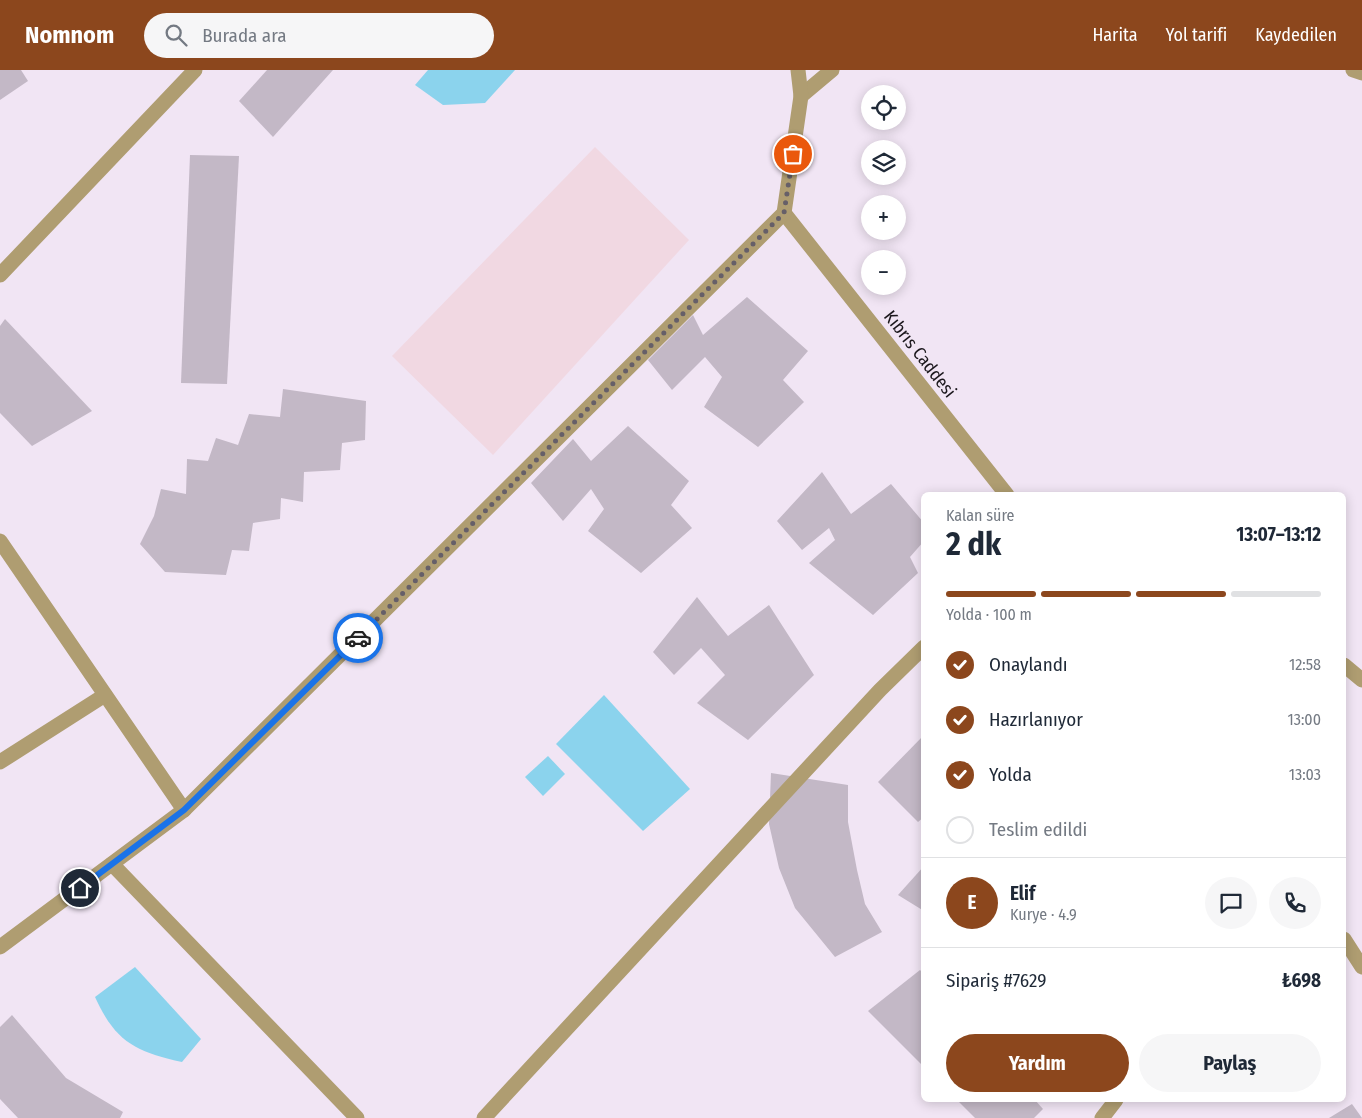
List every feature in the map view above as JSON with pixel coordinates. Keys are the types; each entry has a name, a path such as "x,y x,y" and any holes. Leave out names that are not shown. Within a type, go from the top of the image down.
{"street":[{"path":"0,275 195,70"},
{"path":"0,947 184,810 784,213 801,96 798,70"},
{"path":"801,96 832,70"},
{"path":"1353,70 1362,73"},
{"name":"Kıbrıs Caddesi","path":"784,213 1005,492"},
{"path":"0,541 184,810"},
{"path":"484,1118 874,697 921,650"},
{"path":"1346,667 1362,680"},
{"path":"0,762 105,695"},
{"path":"112,864 356,1118"},
{"path":"1346,942 1362,967"},
{"path":"1102,1118 1114,1102"}],"shaded area":[{"path":"595,147 689,240 493,455 392,356"}],"water":[{"path":"428,70 515,70 485,103 443,105 415,85"},
{"path":"604,695 690,789 643,831 556,744"},
{"path":"548,756 565,774 543,796 525,777"},
{"path":"135,967 201,1039 182,1062 151,1054 128,1042 110,1024 95,997"}],"building":[{"path":"0,70 21,70 28,81 0,100"},
{"path":"267,70 333,70 273,137 239,101"},
{"path":"190,155 239,156 227,384 181,383"},
{"path":"747,297 808,351 783,380 804,402 758,447 704,407 722,377 705,357 672,390 648,360 693,315 703,335"},
{"path":"5,319 92,411 32,446 0,413 0,326"},
{"path":"283,389 366,401 365,440 342,443 340,470 304,472 303,502 281,498 280,519 253,523 249,551 232,550 226,575 165,572 140,544 154,516 161,489 186,494 187,459 208,461 216,438 238,445 249,414 280,417"},
{"path":"628,426 689,481 671,505 692,528 641,573 588,531 604,509 591,489 563,521 531,483 573,439 591,461"},
{"path":"822,472 851,514 891,484 921,519 921,544 910,557 918,573 873,615 809,563 835,540 829,528 802,550 777,521"},
{"path":"697,597 728,636 769,605 814,675 748,740 697,703 725,675 701,648 674,675 653,652"},
{"path":"921,738 921,820 918,822 878,782"},
{"path":"771,773 848,785 848,822 857,870 865,904 882,932 835,957 795,908 779,868 769,824"},
{"path":"921,869 921,909 898,895"},
{"path":"921,971 921,1064 868,1011"},
{"path":"12,1015 66,1078 123,1112 120,1118 18,1118 0,1099 0,1027"},
{"path":"959,1102 1037,1102 1043,1109 1034,1118 975,1118"},
{"path":"1352,1104 1362,1118 1329,1118"}],"way so far":[{"path":"358,638 784,213 793,154"}],"route":[{"path":"80,888 184,810 358,638"}]}
